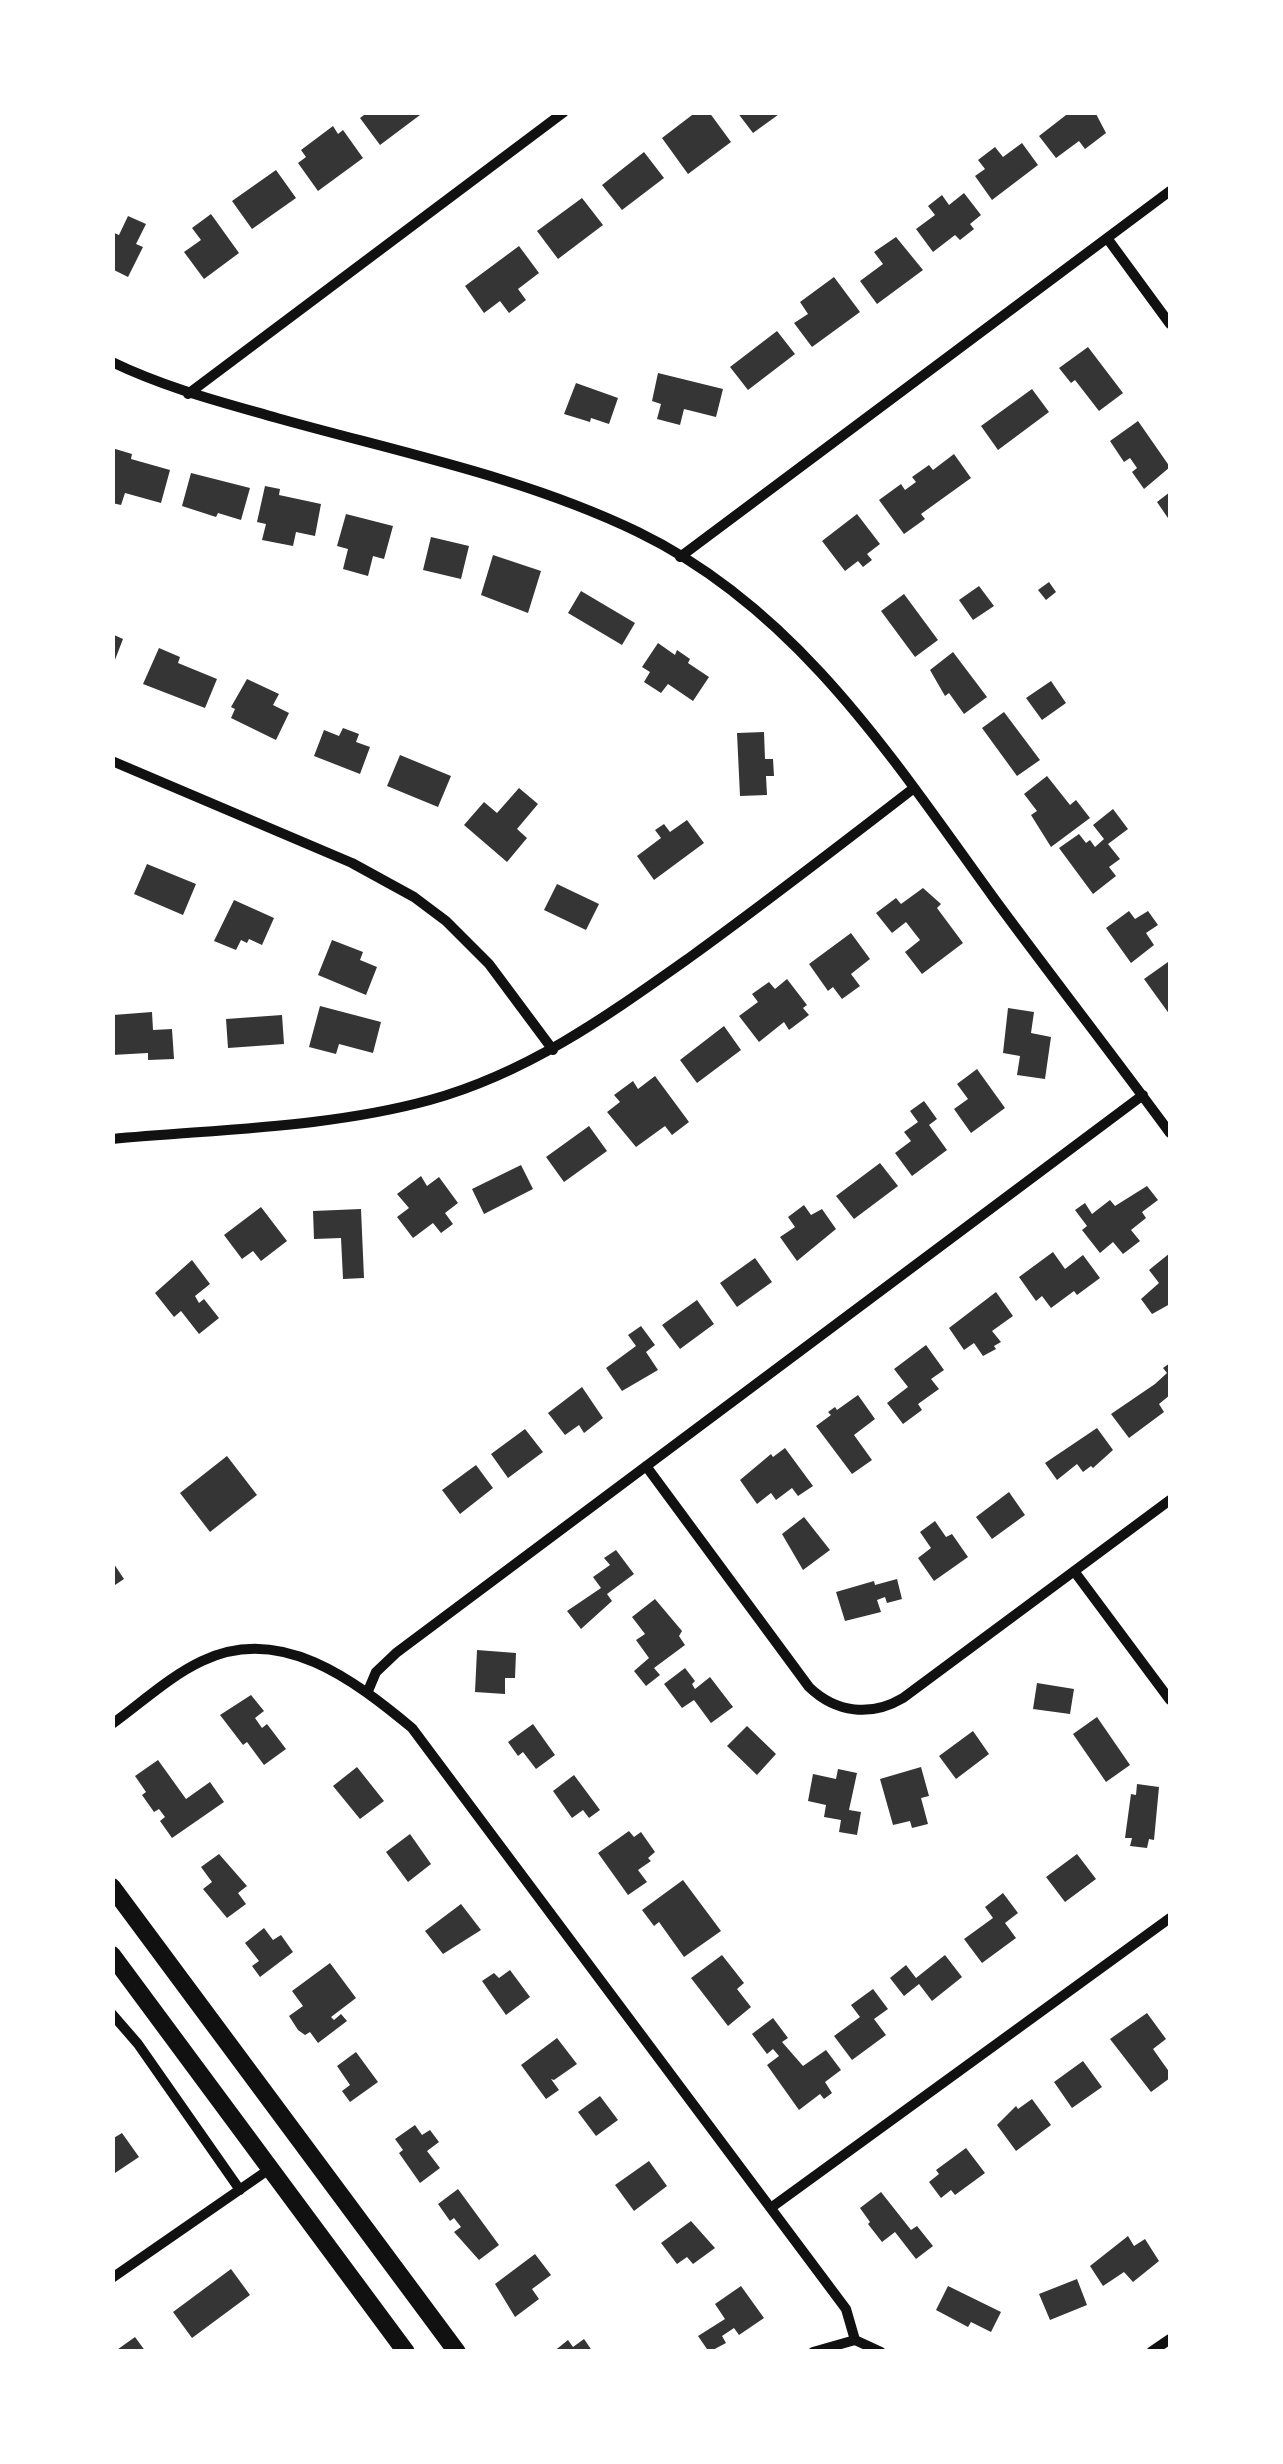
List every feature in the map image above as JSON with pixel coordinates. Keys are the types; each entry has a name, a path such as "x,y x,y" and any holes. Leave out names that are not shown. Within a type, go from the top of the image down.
{"main road":[{"path":"113,1888 456,2352"},
{"path":"112,1954 406,2352"}],"street":[{"path":"188,394 564,112"},
{"path":"680,556 1170,191"},
{"path":"1107,238 1170,324"},
{"path":"112,362 188,394 522,486 637,532 744,600 830,680 1170,1133"},
{"path":"112,762 352,863 414,897 461,934 554,1050"},
{"path":"112,1139 370,1113 456,1092 554,1050 601,1021 778,894 914,788"},
{"path":"368,1692 388,1659 1142,1095"},
{"path":"646,1466 809,1687 840,1707 870,1710 904,1698 1170,1500"},
{"path":"1074,1571 1170,1700"},
{"path":"112,1724 208,1658 236,1650 266,1648 337,1672 412,1728 846,2309 855,2340"},
{"path":"772,2207 1170,1918"},
{"path":"112,2014 138,2044 240,2190"},
{"path":"112,2278 271,2168"},
{"path":"1151,2352 1170,2339"},
{"path":"813,2352 855,2340 881,2352"}],"building":[{"path":"368,112 424,112 380,145 360,118"},
{"path":"696,112 709,112 731,142 688,174 662,138"},
{"path":"737,112 782,112 753,133"},
{"path":"1070,112 1095,112 1106,133 1085,149 1079,141 1056,158 1039,136"},
{"path":"333,126 338,134 343,130 363,158 318,191 298,163 306,157 301,150"},
{"path":"1022,143 1038,165 992,200 975,176 985,169 978,160 995,147 1003,157"},
{"path":"644,152 664,178 622,210 602,185"},
{"path":"276,170 296,198 252,229 232,201"},
{"path":"964,193 981,215 970,224 974,229 960,240 955,235 933,252 916,229 935,215 928,206 942,195 949,205"},
{"path":"582,198 603,225 558,259 537,231"},
{"path":"211,214 239,253 204,279 184,252 201,240 192,228"},
{"path":"128,216 146,224 136,244 143,247 128,277 112,269 112,232 119,235"},
{"path":"896,237 923,270 877,304 860,281 883,264 874,252"},
{"path":"519,246 539,273 518,289 526,300 509,313 500,301 484,313 465,286"},
{"path":"834,277 860,312 812,347 794,323 808,314 800,302"},
{"path":"777,331 795,354 748,390 730,367"},
{"path":"1088,347 1123,393 1099,411 1075,380 1071,383 1059,368"},
{"path":"658,373 723,389 716,417 684,409 680,425 657,419 661,404 652,401"},
{"path":"576,383 618,398 609,424 564,414"},
{"path":"1032,389 1049,412 998,450 981,426"},
{"path":"1138,421 1170,467 1144,489 1132,472 1137,468 1130,458 1124,462 1110,441"},
{"path":"112,448 132,454 131,459 170,470 161,503 125,493 121,505 112,503"},
{"path":"954,454 971,478 921,514 925,519 904,534 879,500 901,484 905,490 916,482 912,477 929,465 933,470"},
{"path":"191,473 250,488 241,520 182,506"},
{"path":"265,486 280,489 279,495 321,504 315,536 296,532 293,546 262,540 266,524 257,522"},
{"path":"1170,492 1170,521 1157,502"},
{"path":"346,514 393,526 384,559 373,556 368,576 343,569 348,549 337,546"},
{"path":"857,514 880,544 867,554 872,560 863,567 858,561 845,571 822,541"},
{"path":"431,537 469,546 461,579 423,570"},
{"path":"493,555 541,571 528,613 481,595"},
{"path":"1049,582 1056,592 1046,600 1038,590"},
{"path":"979,586 994,606 973,620 959,600"},
{"path":"581,591 635,623 622,645 568,613"},
{"path":"904,594 938,640 915,657 881,611"},
{"path":"112,634 123,639 113,665 112,665"},
{"path":"658,643 675,655 677,650 709,677 693,701 668,684 661,693 644,682 650,672 642,667"},
{"path":"159,648 180,657 178,663 217,679 205,708 143,684"},
{"path":"953,652 987,697 964,714 949,693 945,696 930,670"},
{"path":"247,679 279,694 273,705 289,713 276,740 231,718 235,709 231,707"},
{"path":"1051,681 1066,703 1042,720 1026,698"},
{"path":"1004,712 1040,760 1017,776 982,728"},
{"path":"343,728 359,734 356,742 370,747 360,774 314,756 324,730 339,736"},
{"path":"764,732 765,759 773,759 774,776 766,776 767,795 740,796 737,733"},
{"path":"400,755 451,776 438,807 387,786"},
{"path":"1047,776 1070,805 1076,800 1090,818 1051,847 1031,815 1037,811 1024,794"},
{"path":"519,788 538,804 517,829 527,838 507,862 464,825 484,802 497,813"},
{"path":"1113,809 1128,829 1108,844 1120,859 1109,867 1116,876 1093,894 1059,848 1079,834 1095,847 1104,839 1093,825"},
{"path":"687,820 704,843 654,880 637,856 661,838 655,830 664,824 670,832"},
{"path":"147,864 196,884 183,915 134,894"},
{"path":"557,884 599,904 586,930 544,910"},
{"path":"923,888 941,904 937,908 963,943 922,974 905,952 920,940 906,922 892,933 876,913 896,898 901,904"},
{"path":"234,900 274,918 262,945 241,940 236,950 214,941"},
{"path":"1129,911 1135,919 1148,911 1158,925 1146,933 1154,945 1131,963 1106,928"},
{"path":"851,933 870,959 851,974 860,986 842,999 833,987 828,991 809,964"},
{"path":"332,940 363,952 360,960 377,967 366,995 318,975"},
{"path":"1168,962 1170,965 1170,1015 1144,979"},
{"path":"787,979 807,1005 803,1008 809,1015 789,1030 784,1022 759,1042 739,1016 758,1002 752,994 769,982 775,989"},
{"path":"320,1006 381,1022 373,1053 339,1044 336,1054 309,1047"},
{"path":"1008,1008 1034,1012 1031,1033 1051,1037 1045,1079 1017,1075 1020,1056 1003,1053"},
{"path":"152,1012 153,1030 172,1029 174,1059 148,1060 148,1053 112,1055 113,1015"},
{"path":"282,1015 284,1044 228,1048 226,1019"},
{"path":"724,1026 741,1050 697,1083 680,1060"},
{"path":"977,1069 1005,1108 971,1133 954,1109 968,1099 957,1084"},
{"path":"655,1076 689,1122 672,1135 665,1126 636,1147 607,1112 620,1102 614,1095 633,1081 638,1089"},
{"path":"924,1101 937,1119 929,1125 947,1150 912,1176 895,1153 911,1141 904,1132 918,1122 910,1111"},
{"path":"589,1126 607,1151 564,1182 546,1157"},
{"path":"880,1163 898,1186 854,1219 836,1196"},
{"path":"521,1165 533,1189 484,1214 472,1189"},
{"path":"421,1176 427,1186 439,1177 458,1203 445,1213 453,1224 441,1233 433,1223 413,1238 397,1217 409,1208 397,1194"},
{"path":"1147,1186 1158,1200 1142,1212 1146,1218 1131,1230 1140,1241 1123,1254 1113,1242 1100,1253 1082,1230 1087,1226 1075,1210 1085,1203 1092,1214 1110,1200 1115,1206"},
{"path":"804,1205 811,1215 822,1209 836,1229 797,1261 780,1237 795,1227 788,1217"},
{"path":"261,1207 287,1241 261,1261 253,1251 242,1259 224,1235"},
{"path":"361,1209 364,1278 343,1279 341,1238 314,1239 313,1211"},
{"path":"1053,1252 1065,1269 1083,1255 1100,1278 1051,1308 1042,1296 1036,1301 1019,1277"},
{"path":"1170,1253 1170,1304 1152,1314 1141,1299 1159,1283 1149,1270"},
{"path":"755,1258 772,1282 737,1307 720,1283"},
{"path":"192,1260 210,1284 195,1296 199,1303 204,1299 219,1318 199,1334 181,1311 174,1317 155,1293"},
{"path":"996,1292 1013,1316 992,1331 1001,1342 983,1356 974,1343 964,1350 949,1328"},
{"path":"697,1300 714,1324 680,1349 662,1325"},
{"path":"641,1326 655,1345 646,1352 658,1370 622,1391 606,1368 636,1346 628,1335"},
{"path":"926,1345 944,1370 931,1379 939,1389 918,1404 922,1410 903,1424 887,1403 908,1387 894,1369"},
{"path":"1170,1363 1170,1395 1159,1404 1164,1412 1129,1438 1111,1414 1155,1384 1167,1373 1163,1368"},
{"path":"582,1387 603,1418 584,1433 579,1425 565,1435 548,1413"},
{"path":"858,1395 875,1419 854,1435 872,1460 852,1474 816,1426 831,1415 828,1412"},
{"path":"1097,1428 1113,1450 1093,1468 1083,1472 1077,1464 1057,1480 1045,1463"},
{"path":"525,1429 543,1452 508,1478 491,1454"},
{"path":"785,1448 813,1486 798,1496 792,1488 776,1500 771,1493 757,1504 740,1480 771,1454 773,1457"},
{"path":"227,1456 257,1495 210,1532 180,1493"},
{"path":"476,1465 493,1488 460,1514 442,1490"},
{"path":"1009,1492 1025,1515 992,1539 976,1517"},
{"path":"804,1517 830,1550 803,1570 782,1534"},
{"path":"935,1521 946,1537 952,1534 968,1557 934,1581 918,1558 931,1548 920,1532"},
{"path":"616,1550 634,1574 607,1594 612,1601 581,1629 567,1611 601,1588 593,1577 610,1565 604,1558"},
{"path":"112,1561 124,1579 112,1587"},
{"path":"897,1579 902,1599 887,1603 885,1597 877,1600 881,1612 845,1621 836,1592"},
{"path":"655,1599 682,1631 679,1636 685,1645 654,1668 660,1675 646,1686 634,1671 649,1658 636,1640 645,1634 632,1617"},
{"path":"477,1650 516,1653 515,1678 505,1678 505,1694 475,1692"},
{"path":"685,1668 695,1681 695,1689 710,1677 733,1707 711,1723 694,1700 682,1708 664,1684"},
{"path":"1037,1683 1074,1689 1070,1714 1033,1709"},
{"path":"251,1695 264,1711 255,1718 262,1728 267,1724 286,1749 264,1765 220,1715"},
{"path":"1097,1717 1130,1765 1106,1782 1073,1734"},
{"path":"533,1724 555,1755 536,1769 523,1752 518,1756 508,1742"},
{"path":"747,1726 776,1754 757,1775 727,1746"},
{"path":"973,1731 989,1754 956,1779 939,1756"},
{"path":"158,1760 186,1799 210,1782 224,1802 172,1838 160,1821 165,1817 159,1809 154,1812 135,1776"},
{"path":"357,1767 384,1801 360,1819 333,1786"},
{"path":"921,1767 929,1796 921,1798 928,1824 912,1828 910,1821 893,1825 880,1779"},
{"path":"838,1769 857,1773 849,1810 861,1812 857,1835 839,1832 841,1820 824,1817 826,1805 808,1801 813,1774 836,1779"},
{"path":"574,1775 600,1810 589,1818 583,1810 572,1818 553,1791"},
{"path":"1137,1784 1159,1787 1154,1840 1149,1839 1147,1848 1130,1846 1132,1838 1125,1838 1131,1794 1136,1795"},
{"path":"629,1831 634,1837 641,1832 655,1852 648,1858 651,1861 638,1870 647,1882 628,1895 598,1853"},
{"path":"410,1834 431,1864 408,1882 386,1852"},
{"path":"219,1854 247,1886 238,1893 246,1904 227,1918 203,1889 212,1882 201,1867"},
{"path":"1077,1854 1096,1879 1065,1902 1046,1877"},
{"path":"683,1880 721,1931 684,1957 659,1922 654,1926 642,1910"},
{"path":"1003,1893 1018,1913 1005,1923 1016,1938 982,1963 964,1939 993,1918 985,1907"},
{"path":"461,1904 481,1930 443,1954 425,1931"},
{"path":"264,1928 273,1940 281,1935 293,1952 260,1977 252,1966 259,1961 245,1943"},
{"path":"722,1955 744,1983 737,1989 751,2007 728,2026 691,1978"},
{"path":"945,1955 962,1977 932,2001 919,1984 904,1996 890,1978 906,1965 916,1978"},
{"path":"330,1963 356,1998 331,2017 334,2020 341,2014 347,2021 318,2043 310,2032 305,2035 298,2030 289,2016 303,2006 292,1991"},
{"path":"510,1970 530,1997 506,2015 482,1981 494,1973 499,1978"},
{"path":"873,1989 888,2009 874,2019 886,2035 852,2060 834,2036 860,2017 851,2005"},
{"path":"1147,2013 1166,2039 1153,2049 1170,2073 1170,2078 1151,2092 1110,2039"},
{"path":"773,2018 788,2038 782,2042 803,2066 826,2050 841,2070 825,2082 832,2093 824,2099 820,2094 799,2110 767,2065 779,2056 773,2049 767,2054 752,2034"},
{"path":"557,2038 577,2064 551,2079 559,2090 546,2099 521,2065"},
{"path":"356,2052 378,2082 350,2102 342,2091 350,2085 337,2066"},
{"path":"1083,2061 1102,2087 1072,2108 1054,2082"},
{"path":"600,2096 618,2120 596,2136 578,2112"},
{"path":"1032,2099 1051,2125 1016,2151 997,2125 1016,2106 1018,2109"},
{"path":"415,2125 422,2135 430,2130 439,2142 427,2151 440,2168 420,2183 399,2153 403,2150 395,2139"},
{"path":"122,2133 139,2157 112,2175 112,2139"},
{"path":"966,2148 985,2173 955,2195 951,2190 941,2198 929,2182 939,2174 936,2170"},
{"path":"649,2161 667,2186 634,2211 615,2185"},
{"path":"458,2189 499,2245 479,2260 454,2232 461,2227 454,2218 450,2221 438,2204"},
{"path":"881,2192 911,2230 917,2226 933,2246 916,2259 895,2232 882,2242 868,2224 860,2208"},
{"path":"691,2221 715,2248 693,2264 687,2257 677,2264 661,2243"},
{"path":"1128,2236 1134,2246 1145,2239 1159,2261 1133,2282 1124,2272 1103,2286 1090,2266"},
{"path":"535,2254 551,2275 532,2289 539,2299 515,2317 495,2284"},
{"path":"231,2269 250,2295 192,2338 173,2312"},
{"path":"1077,2279 1087,2305 1050,2320 1039,2294"},
{"path":"741,2286 764,2318 739,2335 734,2328 722,2336 726,2343 709,2352 698,2336 725,2319 715,2304"},
{"path":"948,2286 1001,2312 991,2332 971,2322 968,2327 936,2310"},
{"path":"135,2337 146,2352 114,2352"},
{"path":"584,2339 593,2352 553,2352 568,2340 573,2347"}]}
